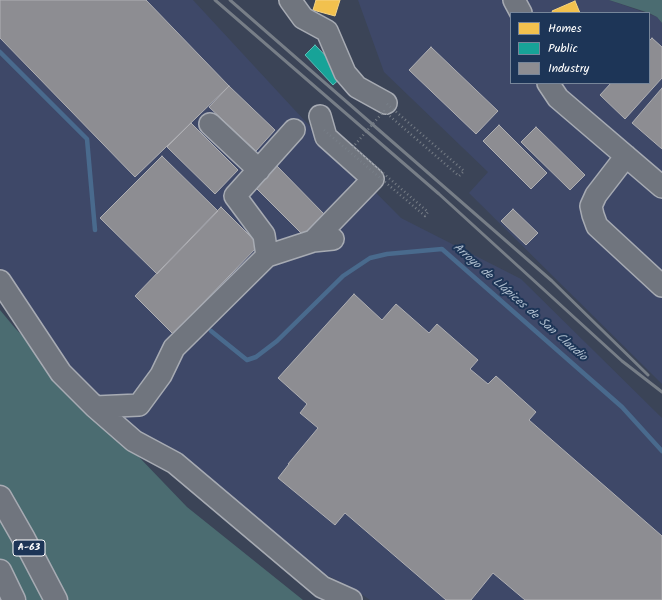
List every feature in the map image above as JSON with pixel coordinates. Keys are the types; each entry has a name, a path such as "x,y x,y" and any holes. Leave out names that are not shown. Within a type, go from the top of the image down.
{"highway":[{"name":"A-63","path":"0,497 56,600"},
{"path":"0,571 14,600"}],"street":[{"path":"290,0 303,18 327,31 345,73 357,87 386,103"},
{"path":"514,0 520,12"},
{"path":"549,84 558,98 662,186"},
{"path":"95,407 139,405 161,376 174,348 267,256 323,240 373,179 326,137 322,123"},
{"path":"210,124 259,170"},
{"path":"267,256 264,235 235,196 294,130"},
{"path":"626,156 596,195 591,206 593,215 597,226 662,286"},
{"path":"0,281 61,374 95,407 134,441 174,463 322,588 351,600"}],"path":[{"path":"322,123 425,216 428,212 353,147 384,111 459,176 464,170 386,103"}],"shaded area":[{"path":"0,0 193,0 304,120 401,218 521,279 662,418 662,600 370,600 351,587 320,572 211,481 141,432 83,386 0,268"},
{"path":"358,0 609,0 643,12 510,12 510,84 650,84 650,14 657,17 662,23 662,384 469,193 488,172 384,72"}],"green space":[{"path":"609,0 662,0 662,23 650,12"},
{"path":"0,310 15,328 187,507 303,600 0,600"}],"building: Homes":[{"path":"316,0 340,0 335,16 313,10"},
{"path":"575,1 580,12 552,12"}],"building: Public":[{"path":"315,45 344,75 333,85 305,55"}],"building: Industry":[{"path":"0,0 146,0 229,86 135,177 0,38"},
{"path":"652,38 662,47 662,78 625,119 600,95 610,84 650,84 650,40"},
{"path":"431,47 498,111 476,134 409,70"},
{"path":"229,86 275,130 256,151 209,107"},
{"path":"662,88 662,149 632,123"},
{"path":"191,123 238,170 215,194 167,147"},
{"path":"499,125 547,173 531,189 483,141"},
{"path":"536,127 585,175 570,190 521,142"},
{"path":"162,156 218,211 157,274 100,218"},
{"path":"277,166 324,214 303,235 255,187"},
{"path":"221,207 259,245 173,334 135,296"},
{"path":"513,209 538,233 526,245 501,221"},
{"path":"354,294 382,320 396,304 429,333 437,324 478,360 470,369 488,384 496,376 536,412 529,420 662,536 662,600 525,600 493,573 471,600 446,600 345,513 335,525 278,478 318,428 300,413 307,404 278,378"}],"waterway":[{"name":"Arroyo de Llápices de San Claudio","path":"0,52 87,139 95,230"},
{"name":"Arroyo de Llápices de San Claudio","path":"211,331 247,360 256,357 277,341 343,276 370,258 387,254 442,249 622,407 662,451"}],"railway":[{"path":"215,0 439,194 622,361 662,392"},
{"path":"230,0 552,281 648,375"}]}
